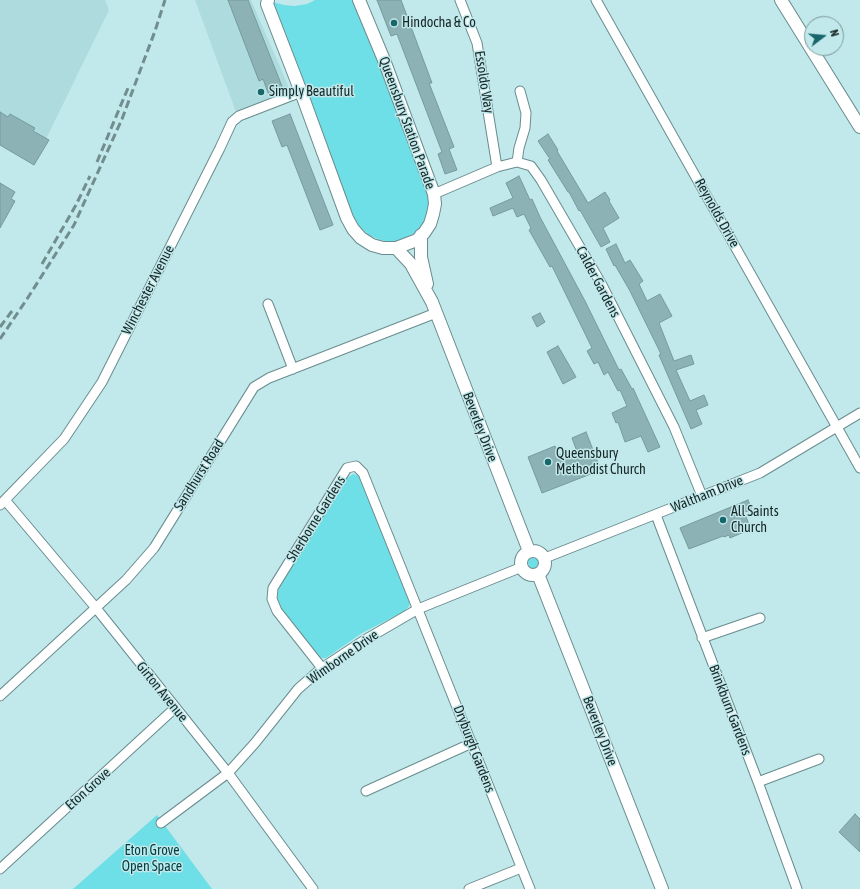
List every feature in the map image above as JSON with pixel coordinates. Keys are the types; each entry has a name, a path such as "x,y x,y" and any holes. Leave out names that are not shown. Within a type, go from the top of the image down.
{"street":[{"name":"Queensbury Station Parade","path":"268,0 267,4 347,218 353,229 361,238 372,245 383,248 396,248 413,242 430,224 435,204 434,194 359,0"},
{"name":"Essoldo Way","path":"460,0 477,43 497,167"},
{"name":"Reynolds Drive","path":"596,0 860,468"},
{"path":"781,0 860,126"},
{"path":"434,194 497,167 517,162 519,148 525,128 526,113 520,91"},
{"name":"Winchester Avenue","path":"3,502 64,440 102,382 232,122 240,116 301,92"},
{"name":"Calder Gardens","path":"517,162 530,166 541,180 602,285 674,428 702,496"},
{"name":"Beverley Drive","path":"421,235 421,257 434,308"},
{"name":"Beverley Drive","path":"396,248 411,264 434,308 529,552"},
{"path":"268,304 293,369"},
{"name":"Sandhurst Road","path":"0,696 126,580 154,548 254,387 269,378 434,308"},
{"name":"Waltham Drive","path":"544,558 760,473 860,413"},
{"name":"Sherborne Gardens","path":"322,668 277,611 272,599 273,588 347,468 356,466 363,473 418,608"},
{"name":"Girton Avenue","path":"3,502 96,608 228,773 313,889"},
{"name":"Brinkburn Gardens","path":"656,515 758,782 797,889"},
{"path":"529,552 538,552 542,554 544,558 546,563 545,568 538,574 529,574 522,567 522,558 529,552"},
{"name":"Wimborne Drive","path":"161,823 228,773 255,743 298,689 322,668 418,608 522,567"},
{"name":"Beverley Drive","path":"538,574 662,889"},
{"name":"Dryburgh Gardens","path":"418,608 530,889"},
{"path":"702,638 760,618"},
{"name":"Eton Grove","path":"0,869 175,708"},
{"path":"366,791 472,743"},
{"path":"758,782 818,759"},
{"path":"469,889 521,868"}],"shaded area":[{"path":"0,0 105,0 109,10 43,145 0,119"},
{"path":"195,0 251,0 290,90 236,112"}],"green space":[{"path":"315,0 355,0 429,192 430,204 428,215 422,226 414,234 403,239 392,242 380,240 369,235 360,227 354,217 269,6 273,2 295,6 307,4"},
{"path":"353,474 360,476 410,599 409,606 405,611 362,633 326,658 319,658 280,609 277,601 278,592 281,583 347,478"},
{"path":"535,555 540,557 542,562 540,567 535,569 530,567 528,562 530,557"},
{"name":"Eton Grove Open Space","path":"157,815 212,889 73,889"}],"building":[{"path":"228,0 248,0 283,89 269,95 263,79 259,81"},
{"path":"377,0 401,0 432,83 429,83 454,147 449,149 457,170 445,174 438,154 442,152 397,34 391,36"},
{"path":"0,112 8,117 10,114 35,128 33,131 49,140 34,165 0,145"},
{"path":"290,114 333,225 320,230 287,145 282,147 272,121"},
{"path":"548,134 588,203 605,192 619,218 603,228 610,242 601,247 538,141"},
{"path":"519,176 530,200 532,199 540,217 585,301 619,370 621,369 632,389 633,388 660,447 648,452 641,436 625,442 618,422 616,423 612,413 627,406 620,390 618,391 608,372 604,375 598,362 594,364 587,351 592,348 552,266 550,267 529,230 531,228 524,214 517,217 513,208 493,216 490,208 513,198 506,183"},
{"path":"0,183 15,192 11,199 15,201 0,228"},
{"path":"616,244 625,263 630,260 643,281 639,284 647,301 660,294 672,316 659,323 674,361 691,355 694,364 676,370 690,401 704,395 708,405 696,410 702,424 691,429 659,355 661,354 630,291 615,265 614,266 606,249"},
{"path":"540,313 545,322 537,327 532,317"},
{"path":"558,346 576,377 563,384 547,352"},
{"name":"Queensbury Methodist Church","path":"586,432 601,470 542,493 528,457 555,446 559,455 576,449 572,438"},
{"name":"All Saints Church","path":"748,500 752,510 744,512 751,529 730,538 729,535 723,536 689,549 680,528"},
{"path":"855,814 860,819 860,852 839,832"}],"railway":[{"path":"0,339 74,225 122,119 165,0"},
{"path":"97,162 128,88"},
{"path":"42,264 76,205 90,176"},
{"path":"0,327 12,311"}],"place":[{"name":"Hindocha & Co","path":"394,23"},
{"name":"Simply Beautiful","path":"261,92"},
{"name":"Queensbury Methodist Church","path":"548,462"},
{"name":"All Saints Church","path":"723,520"}]}
